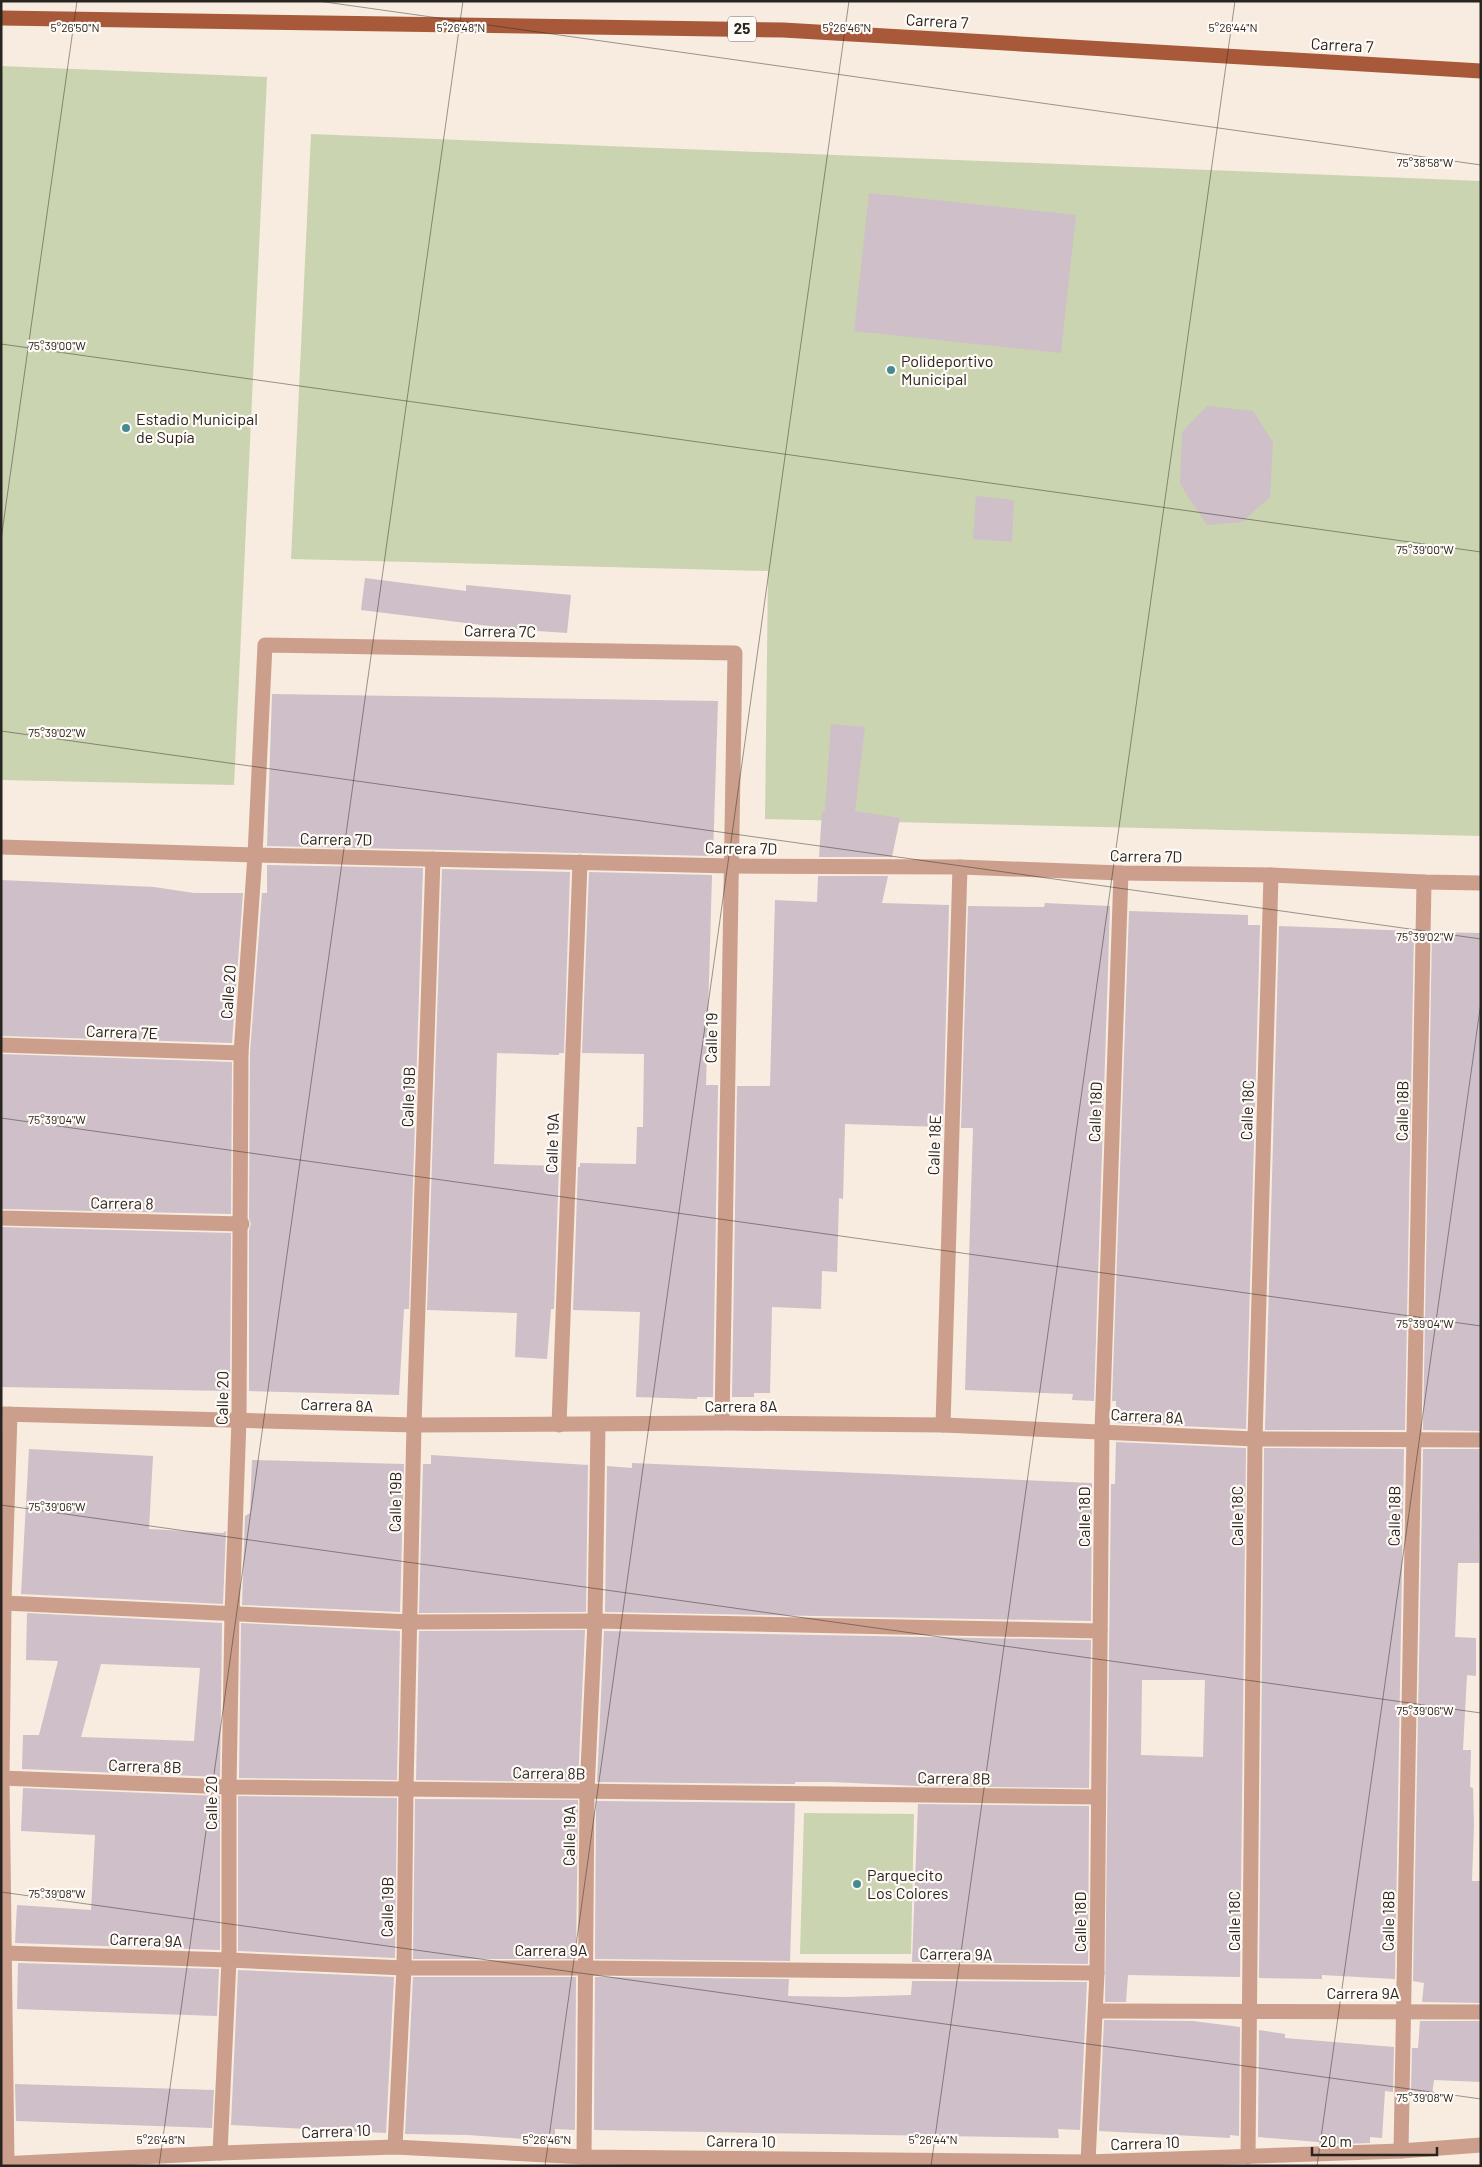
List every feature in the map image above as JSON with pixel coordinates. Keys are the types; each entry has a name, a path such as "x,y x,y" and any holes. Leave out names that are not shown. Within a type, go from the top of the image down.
{"main road":[{"name":"Carrera 7","path":"1,18 784,30 1481,70"}],"street":[{"name":"Carrera 7C","path":"265,645 735,653"},
{"name":"Calle 20","path":"220,2153 229,1960 232,1614 239,1420 242,1224 241,1053 255,855 265,645"},
{"name":"Calle 19","path":"722,1423 735,653"},
{"name":"Carrera 7D","path":"1,847 731,866 960,867 1121,873 1272,875 1481,883"},
{"name":"Calle 19B","path":"395,2147 404,1968 414,1425 433,859"},
{"name":"Calle 19A","path":"559,1425 580,862"},
{"name":"Calle 18E","path":"943,1425 960,867"},
{"name":"Calle 18D","path":"1088,2162 1097,1973 1097,1798 1102,1431 1121,873"},
{"name":"Calle 18C","path":"1248,2157 1251,2012 1255,1439 1272,875"},
{"name":"Calle 18B","path":"1401,2151 1412,1438 1424,882"},
{"name":"Carrera 7E","path":"1,1045 241,1053"},
{"name":"Carrera 8","path":"1,1218 242,1224"},
{"name":"Carrera 8A","path":"6,1414 414,1425 722,1423 943,1425 1255,1439 1412,1438 1481,1440"},
{"path":"4,2164 2,1778 6,1414"},
{"name":"Calle 19A","path":"584,2157 587,1791 595,1621 598,1425"},
{"path":"4,1603 411,1622 595,1621 1100,1632"},
{"name":"Carrera 8B","path":"2,1778 229,1787 1097,1798"},
{"name":"Carrera 9A","path":"4,1953 404,1968 1097,1973"},
{"name":"Carrera 9A","path":"1096,2011 1251,2012 1404,2010 1481,2012"},
{"name":"Carrera 10","path":"4,2164 220,2153 395,2147 584,2157 1088,2162 1401,2151 1481,2145"}],"green space":[{"name":"Estadio Municipal de Supía","path":"1,66 267,77 234,785 1,780"},
{"name":"Polideportivo Municipal","path":"311,134 1481,181 1481,836 765,819 768,571 291,559"},
{"name":"Parquecito Los Colores","path":"804,1813 914,1814 911,1954 800,1954"}],"building":[{"path":"869,193 1076,215 1061,353 854,331"},
{"path":"1207,406 1253,411 1273,442 1270,497 1242,522 1207,525 1180,484 1182,432"},
{"path":"976,496 1014,500 1012,542 973,539"},
{"path":"365,578 466,591 466,585 571,595 567,633 523,630 361,610"},
{"path":"272,694 718,701 713,856 267,846"},
{"path":"831,724 865,727 855,811 900,818 892,857 819,857 822,811 825,811"},
{"path":"267,865 423,868 409,1309 404,1309 399,1395 249,1391 249,1230 251,1224 249,1219 250,1053 262,893 267,893"},
{"path":"442,869 570,872 564,1053 559,1053 559,1055 497,1053 494,1164 559,1166 554,1309 551,1309 547,1359 515,1357 517,1313 427,1310"},
{"path":"589,872 712,875 706,1085 718,1085 713,1397 697,1397 697,1399 636,1397 640,1312 573,1310 578,1167 580,1167 580,1163 636,1164 637,1127 643,1127 644,1054 582,1053"},
{"path":"818,876 888,876 882,903 949,905 943,1127 845,1124 843,1199 839,1198 837,1272 822,1271 821,1309 772,1307 770,1393 754,1393 754,1397 732,1397 737,1086 770,1086 775,900 817,902"},
{"path":"1,880 154,887 194,893 243,893 232,1043 1,1036"},
{"path":"1045,903 1110,906 1094,1401 1072,1400 1073,1394 965,1390 973,1128 961,1128 968,906 1044,907"},
{"path":"1129,911 1248,915 1248,925 1260,925 1246,1429 1116,1423 1116,1401 1112,1401"},
{"path":"1279,926 1414,931 1405,1430 1265,1430"},
{"path":"1432,932 1481,933 1481,1431 1423,1430"},
{"path":"1,1054 232,1062 231,1214 1,1209"},
{"path":"1,1227 231,1233 230,1391 1,1387"},
{"path":"1116,1442 1246,1448 1240,1977 1128,1975 1126,2002 1105,2002 1111,1484 1115,1484","holes":["1142,1680 1205,1680 1203,1757 1141,1755"]},
{"path":"1264,1448 1404,1449 1395,1979 1322,1975 1322,1979 1259,1978"},
{"path":"29,1449 153,1456 149,1529 223,1533 226,1531 223,1604 21,1594"},
{"path":"1423,1449 1481,1449 1479,1563 1458,1563 1455,1637 1476,1638 1476,1676 1467,1675 1463,1750 1471,1750 1470,1787 1473,1788 1474,1825 1472,1881 1481,1881 1481,2003 1422,2002 1424,1983 1413,1981"},
{"path":"431,1455 588,1465 586,1612 419,1613 423,1464 431,1464"},
{"path":"252,1460 404,1464 400,1612 242,1605 245,1516 250,1513"},
{"path":"632,1463 1092,1483 1091,1621 605,1612 607,1466 632,1468"},
{"path":"27,1613 222,1623 220,1777 22,1769 23,1735 39,1735 58,1661 26,1660","holes":["101,1664 200,1668 194,1741 81,1737"]},
{"path":"241,1623 400,1631 397,1780 239,1778"},
{"path":"585,1630 578,1782 416,1780 419,1631"},
{"path":"604,1631 1091,1640 1089,1788 918,1786 831,1782 795,1782 795,1784 597,1782"},
{"path":"23,1788 220,1796 220,1950 15,1943 17,1905 91,1910 95,1835 21,1831"},
{"path":"238,1796 397,1798 395,1958 238,1951"},
{"path":"415,1799 578,1800 576,1959 413,1959"},
{"path":"596,1801 795,1803 790,1961 595,1959"},
{"path":"918,1804 1089,1806 1088,1964 912,1962"},
{"path":"18,1963 219,1969 217,2016 17,2009"},
{"path":"238,1970 394,1977 386,2133 231,2125"},
{"path":"413,1977 576,1977 575,2130 555,2129 555,2135 524,2134 524,2139 468,2135 405,2134"},
{"path":"595,1977 789,1979 788,1996 845,1997 911,1995 912,1981 1087,1982 1080,2130 1058,2129 1059,2138 594,2130"},
{"path":"1104,2020 1193,2021 1240,2027 1239,2136 1230,2135 1230,2138 1099,2131"},
{"path":"1420,2021 1481,2021 1481,2082 1434,2080 1432,2095 1411,2093 1412,2048 1418,2048"},
{"path":"1259,2030 1285,2034 1285,2038 1394,2047 1393,2092 1385,2091 1382,2138 1370,2137 1370,2143 1342,2144 1258,2137"},
{"path":"15,2084 214,2090 212,2128 16,2121"}],"place":[{"name":"Polideportivo Municipal","path":"891,370"},
{"name":"Estadio Municipal de Supía","path":"126,428"},
{"name":"Parquecito Los Colores","path":"857,1884"}]}
